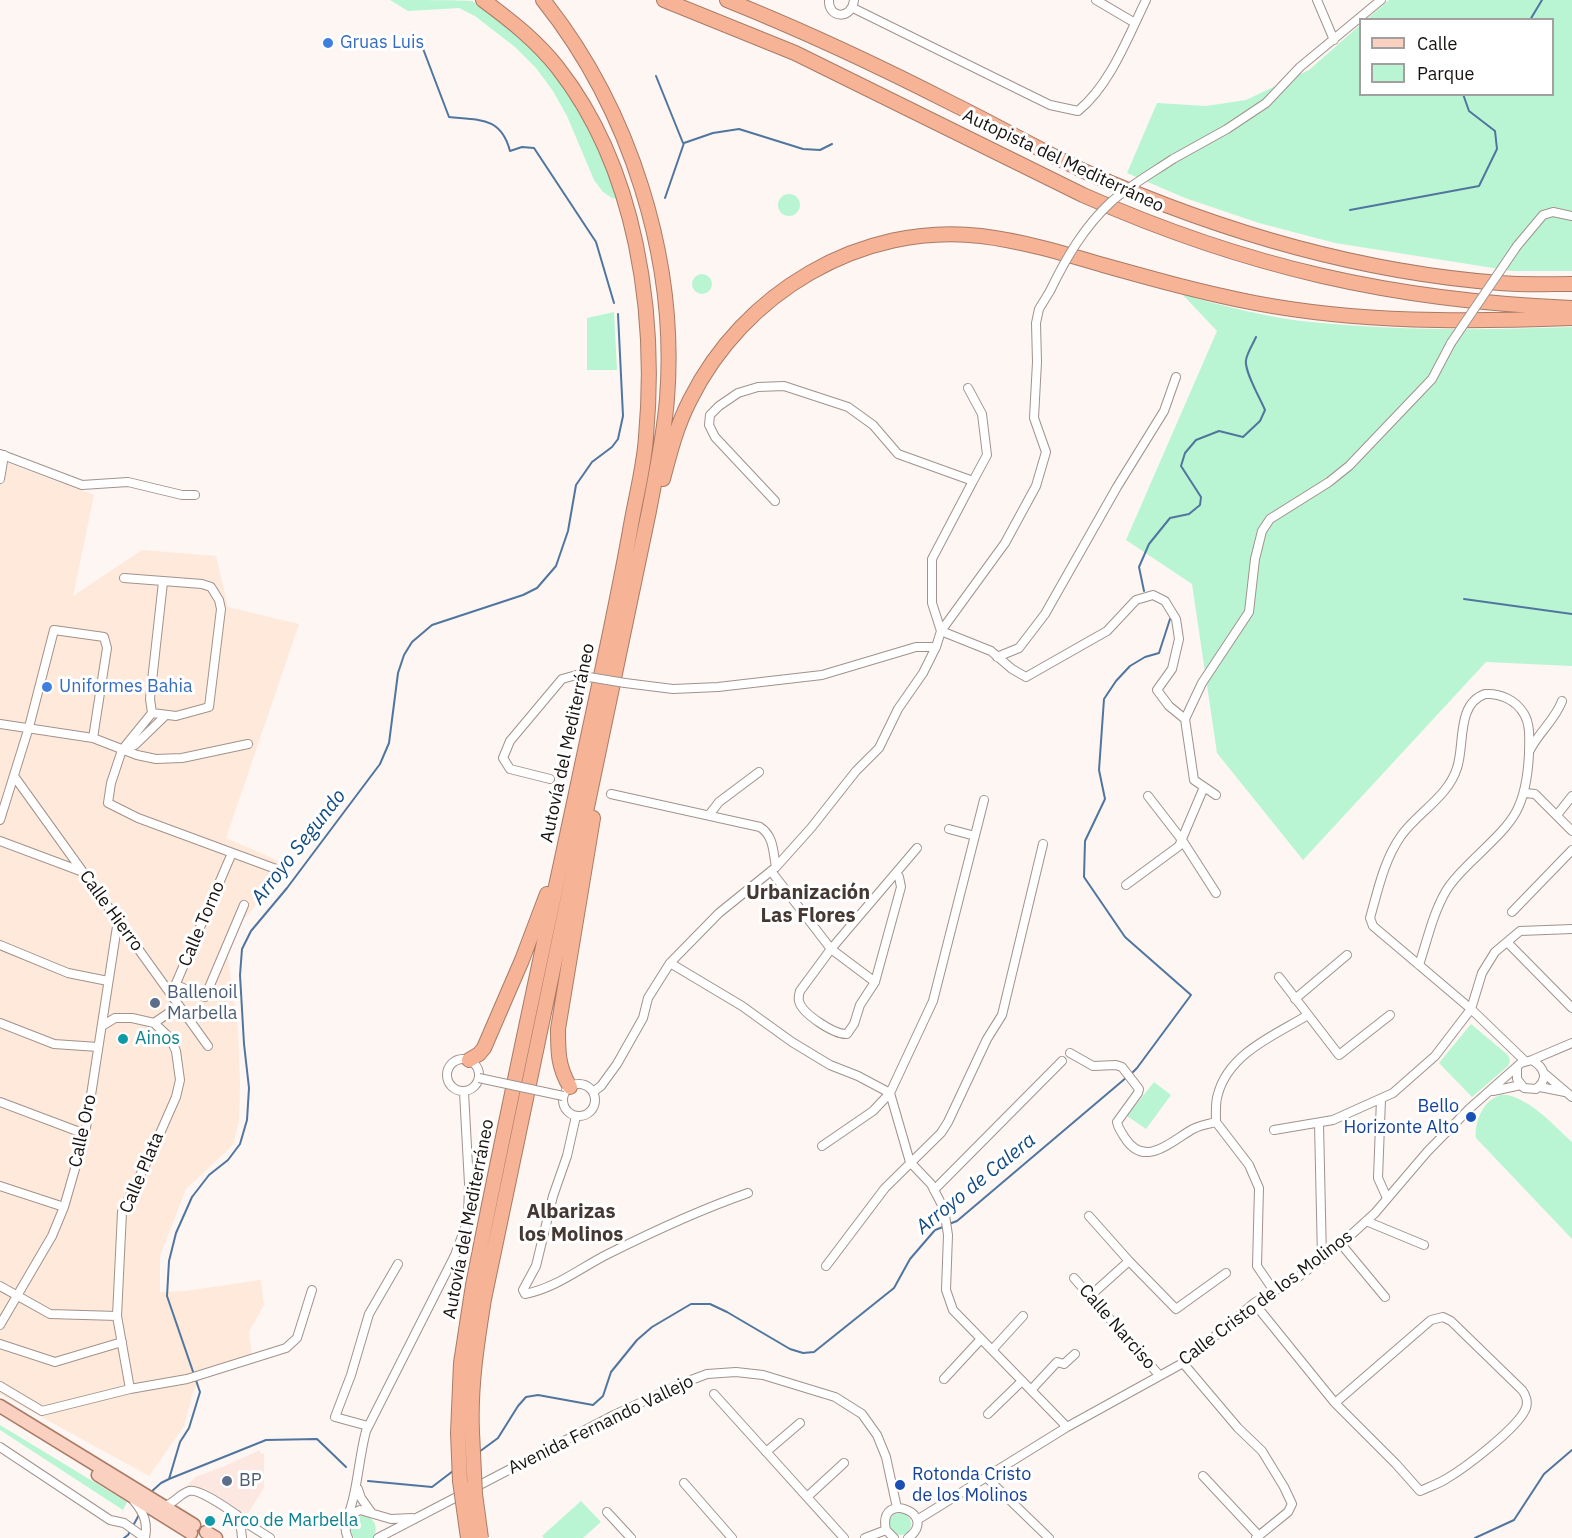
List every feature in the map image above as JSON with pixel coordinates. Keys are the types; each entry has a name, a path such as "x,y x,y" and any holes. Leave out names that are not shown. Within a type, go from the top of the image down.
{"highway":[{"name":"Autovía del Mediterráneo","path":"481,1538 465,1432 461,1363 473,1285 624,565 645,449 649,396 644,298 639,263 621,191 605,149 588,113 563,75 520,28 483,0"},
{"name":"Autovía del Mediterráneo","path":"468,1538 460,1481 484,1299 649,511 665,412 668,355 663,289 655,240 641,185 613,113 591,69 564,27 543,0"},
{"name":"Autopista del Mediterráneo","path":"664,0 795,53 1083,195 1124,213 1211,245 1253,259 1334,280 1410,294 1490,304 1572,308"},
{"name":"Autopista del Mediterráneo","path":"727,0 858,57 1084,171 1170,207 1256,236 1331,256 1400,270 1502,283 1572,284"},
{"path":"749,0 919,80 952,103"},
{"path":"649,511 661,488 673,441 690,399 734,333 777,294 816,268 864,248 891,241 917,236 949,234 996,238 1043,248 1223,297 1341,316 1431,321 1572,318"},
{"path":"567,1092 558,1052 558,1029 595,805 598,753"},
{"path":"469,1060 484,1048 533,933 547,893 567,812 576,794"}],"main road":[{"path":"0,1406 132,1492"},
{"path":"0,1415 192,1529"}],"street":[{"path":"829,0 828,5 837,14 848,14 854,4 1050,105 1078,111 1101,87 1146,0"},
{"path":"1095,0 1134,23"},
{"path":"1317,0 1334,40"},
{"path":"1360,18 1381,0"},
{"path":"593,1092 601,1086 617,1065 643,1018 648,998 670,963 718,913 774,869 811,828 856,771 879,748 898,709 923,673 942,631 1005,543 1036,486 1046,452 1034,418 1037,362 1036,323 1039,309 1074,246 1111,202 1173,159 1227,129 1266,103 1300,68 1359,19"},
{"path":"1216,795 1194,780 1185,719 1202,684 1249,612 1255,559 1262,531 1270,519 1329,482 1349,466 1432,380 1451,342 1517,246 1543,215 1554,212 1572,216"},
{"path":"997,657 1019,648 1045,614 1117,487 1164,411 1176,377"},
{"path":"776,501 715,437 709,425 710,415 719,406 738,393 758,387 784,387 848,407 873,425 898,454 973,481"},
{"path":"968,388 982,414 987,455 932,559 932,603 942,631 991,651 1012,669 1026,677 1107,631 1136,600 1153,595 1165,601 1176,619 1179,639 1172,669 1157,690 1169,706 1185,719"},
{"path":"0,479 2,454 82,485 134,483 180,494 195,495"},
{"path":"124,578 202,584 211,587 219,600 221,609 208,707 176,716 152,713"},
{"path":"163,582 150,699 152,713 122,750 111,783 108,803 138,818 276,869"},
{"path":"0,820 29,727 54,630 104,637 107,648 93,738"},
{"path":"550,779 510,769 503,758 510,741 561,679 580,674 673,689 718,687 822,675 916,647 936,647"},
{"path":"1419,965 1437,910 1446,891 1458,875 1504,829 1518,810 1525,793 1529,751 1528,729 1526,717 1510,700 1490,694 1475,699 1467,709 1457,769 1448,785 1401,835 1385,865 1370,918 1373,926 1569,1095"},
{"path":"1529,751 1544,728 1556,715 1562,701"},
{"path":"122,750 135,745 166,715"},
{"path":"0,724 93,738 122,750 156,759 182,758 248,744"},
{"path":"1528,729 1537,732 1544,728"},
{"path":"710,815 719,802 759,772"},
{"name":"Calle Hierro","path":"14,776 208,1046"},
{"path":"1126,885 1179,846 1204,787"},
{"path":"1525,793 1535,794 1572,831"},
{"path":"611,794 710,815 760,827 766,831 771,839 774,869 831,949 875,982"},
{"path":"1148,796 1182,840 1216,893"},
{"path":"1557,815 1572,796"},
{"path":"822,1146 873,1111 890,1093 933,1001 984,800"},
{"path":"949,829 975,836"},
{"path":"0,840 84,873"},
{"path":"826,1266 885,1188 941,1133 948,1122 987,1039 1002,1015 1043,844"},
{"path":"896,873 900,877 901,887 875,982 860,1005 854,1024 847,1034 840,1035 802,1008 798,1000 800,991 831,949 916,848"},
{"path":"1512,912 1572,850"},
{"name":"Calle Torno","path":"171,995 232,853"},
{"path":"176,986 205,997 244,905"},
{"name":"Calle Oro","path":"0,1325 52,1236 64,1208 85,1134 118,920"},
{"path":"1274,1130 1333,1120 1393,1093 1435,1056 1471,1010 1482,973 1496,952 1520,931 1572,929"},
{"path":"1507,942 1572,1008"},
{"path":"0,945 69,973 108,981"},
{"path":"1295,999 1347,955"},
{"path":"670,963 742,1006 792,1042 830,1065 858,1076 890,1093 910,1162 934,1190 946,1217 948,1235 946,1290 953,1310 1067,1426"},
{"path":"1279,977 1339,1056 1390,1015"},
{"path":"102,1026 115,1018 132,1018 154,1023 179,1006"},
{"path":"1274,1291 1257,1266 1259,1188 1249,1165 1216,1122 1218,1093 1241,1055 1308,1016"},
{"path":"0,1023 54,1044 98,1047"},
{"name":"Calle Plata","path":"130,1389 117,1316 122,1212 176,1097 180,1080 176,1051 170,1038 154,1023"},
{"path":"1569,1095 1540,1087 1528,1090 1521,1085 1516,1074 1517,1067 1572,1043"},
{"path":"1540,1087 1544,1072 1554,1052"},
{"path":"1070,1053 1093,1066 1122,1067 1137,1085 1138,1093 1117,1122 1131,1147 1137,1151 1155,1152 1194,1128 1216,1122"},
{"path":"464,1059 469,1060 478,1069 479,1078 474,1088 464,1092 454,1089 446,1075 453,1062 464,1059"},
{"path":"934,1190 1062,1061"},
{"name":"Calle Cristo de los Molinos","path":"916,1520 1067,1426 1183,1363 1254,1303 1297,1278 1341,1244 1366,1221 1427,1152 1469,1109 1517,1067"},
{"path":"479,1078 567,1092 580,1084 585,1085 593,1092 594,1107 587,1115 571,1114 564,1107 567,1092"},
{"name":"Calle Cristo de los Molinos","path":"1490,1092 1521,1085"},
{"path":"348,1538 346,1521 357,1484 360,1455 368,1426 455,1255 468,1220 469,1184 464,1092"},
{"path":"1381,1099 1378,1178 1387,1198"},
{"path":"0,1102 85,1134"},
{"path":"576,1116 567,1156 553,1196 543,1244 536,1266 523,1290 525,1294 564,1280 604,1256 702,1209 748,1193"},
{"path":"1319,1123 1322,1259"},
{"path":"0,1186 64,1208"},
{"path":"1089,1216 1176,1309 1226,1273"},
{"path":"1366,1221 1424,1245"},
{"path":"1341,1244 1385,1298"},
{"path":"1090,1296 1129,1261"},
{"path":"368,1426 334,1417 351,1375 369,1314 398,1264"},
{"name":"Calle Narciso","path":"1074,1278 1160,1375"},
{"path":"0,1286 50,1314 117,1316"},
{"path":"0,1386 42,1411 130,1389 198,1376 286,1348 297,1338 312,1290"},
{"path":"1254,1303 1335,1403 1420,1491 1446,1479 1514,1427 1527,1406 1526,1395 1522,1390 1451,1321 1443,1317 1431,1320 1335,1403"},
{"path":"992,1350 1023,1316"},
{"path":"944,1379 981,1339"},
{"path":"0,1344 55,1362 122,1342"},
{"path":"1031,1390 1057,1362 1064,1364 1075,1354"},
{"path":"1183,1363 1238,1428 1262,1451 1292,1504 1288,1512 1258,1537 1203,1476"},
{"name":"Avenida Fernando Vallejo","path":"378,1538 614,1415 682,1383 707,1374 736,1372 763,1376 835,1398 862,1414 877,1435 886,1457 897,1508"},
{"path":"988,1414 1022,1381"},
{"path":"714,1394 844,1538"},
{"path":"766,1452 800,1423"},
{"path":"0,1447 110,1520 127,1524 145,1538 146,1520 132,1492"},
{"path":"807,1497 844,1462"},
{"path":"986,1477 1049,1538"},
{"path":"684,1483 732,1538"},
{"path":"357,1484 361,1498 380,1522 378,1538"},
{"path":"160,1509 194,1490 231,1511 240,1520 270,1538"},
{"path":"894,1538 886,1530 885,1524 888,1514 897,1508 907,1509 915,1515 915,1530 908,1538"},
{"path":"346,1521 354,1512 365,1510 373,1513"},
{"path":"606,1512 631,1538"},
{"name":"Avenida Fernando Vallejo","path":"373,1513 395,1520 419,1516"},
{"path":"240,1520 242,1538"},
{"path":"865,1538 886,1530"}],"shaded area":[{"path":"0,460 94,495 73,596 142,550 216,556 228,607 299,624 226,838 288,865 226,942 238,1030 239,1121 233,1145 186,1189 160,1256 160,1292 185,1291 261,1280 264,1305 249,1332 252,1355 207,1368 193,1392 184,1426 149,1476 0,1394"},
{"name":"BP","path":"260,1450 260,1453 264,1454 264,1488 247,1515 206,1489 190,1487 181,1492 195,1477"}],"green space":[{"path":"390,0 472,1 525,42 559,82 588,126 610,174 618,199 603,192 594,180 567,116 553,91 536,68 515,47 475,16 459,8 408,11"},
{"path":"1389,0 1572,0 1572,271 1512,271 1335,243 1259,223 1185,198 1127,173 1157,103 1206,106 1246,100 1309,70 1359,26 1359,96 1554,96 1554,18 1368,18"},
{"path":"789,194 797,197 800,205 797,213 789,216 781,213 778,205 781,197"},
{"path":"698,274 706,274 712,280 712,288 706,294 698,294 692,288 692,280"},
{"path":"1182,294 1263,315 1344,325 1442,329 1572,327 1572,666 1486,662 1303,860 1217,753 1192,584 1126,540 1217,331"},
{"path":"614,312 617,370 587,370 587,318"},
{"path":"1471,1024 1508,1055 1510,1061 1508,1066 1472,1097 1439,1063"},
{"path":"1154,1082 1171,1095 1146,1129 1127,1116"},
{"path":"1500,1095 1508,1095 1535,1108 1572,1142 1572,1239 1476,1138 1478,1119 1484,1108"},
{"path":"0,1425 127,1502 123,1510 0,1430"},
{"path":"581,1501 601,1522 583,1538 544,1538 542,1536"},
{"path":"900,1513 908,1516 911,1524 908,1532 900,1535 892,1532 889,1524 892,1516"},
{"path":"364,1515 373,1521 376,1527 375,1534 373,1538 354,1538 351,1530 353,1521"}],"waterway":[{"name":"Arroyo de Calera","path":"1531,18 1542,0"},
{"name":"Arroyo Segundo","path":"422,46 449,117 488,122 501,132 510,151 522,147 534,148 596,242 614,303"},
{"path":"656,76 683,143"},
{"name":"Arroyo de Calera","path":"1350,210 1479,186 1497,149 1495,131 1469,111 1464,96"},
{"path":"665,198 684,143 713,133 739,129 803,149 820,150 832,144"},
{"name":"Arroyo Segundo","path":"169,1479 180,1442 189,1428 200,1392 167,1296 169,1261 176,1233 192,1197 209,1175 228,1160 240,1144 247,1120 249,1088 240,975 242,949 251,931 287,888 380,764 389,743 398,673 404,655 412,642 432,625 523,595 537,588 556,566 568,531 576,485 592,462 612,447 618,439 623,416 618,314"},
{"name":"Arroyo de Calera","path":"1144,591 1139,567 1149,544 1170,518 1189,514 1200,505 1201,497 1181,466 1185,453 1196,440 1219,431 1243,437 1260,421 1265,410 1246,365 1248,354 1256,337"},
{"path":"1464,599 1572,614"},
{"name":"Arroyo de Calera","path":"1131,1074 1191,995 1125,937 1084,877 1085,841 1105,799 1099,770 1104,699 1130,666 1145,657 1159,653 1170,619"},
{"name":"Arroyo de Calera","path":"949,1224 957,1221 1127,1077"},
{"name":"Arroyo de Calera","path":"479,1452 498,1438 526,1397 538,1395 593,1405 603,1396 611,1372 637,1340 652,1327 691,1304 710,1304 790,1349 803,1353 814,1352 894,1288 910,1259 935,1230 943,1227"},
{"name":"Arroyo de Calera","path":"151,1492 169,1479 266,1440 317,1439 346,1467"},
{"path":"1475,1538 1514,1520 1544,1474 1572,1450"},
{"name":"Arroyo de Calera","path":"368,1481 432,1487 453,1471"},
{"name":"Arroyo de Calera","path":"124,1538 140,1513"}],"place":[{"name":"Gruas Luis","path":"328,43"},
{"name":"Uniformes Bahia","path":"47,687"},
{"name":"Ballenoil Marbella","path":"155,1003"},
{"name":"Ainos","path":"123,1039"},
{"name":"Bello Horizonte Alto","path":"1471,1117"},
{"name":"BP","path":"227,1481"},
{"name":"Rotonda Cristo de los Molinos","path":"900,1485"},
{"name":"Arco de Marbella","path":"210,1521"}],"district":[{"name":"Urbanización Las Flores","path":"808,904"},
{"name":"Albarizas los Molinos","path":"571,1224"}]}
